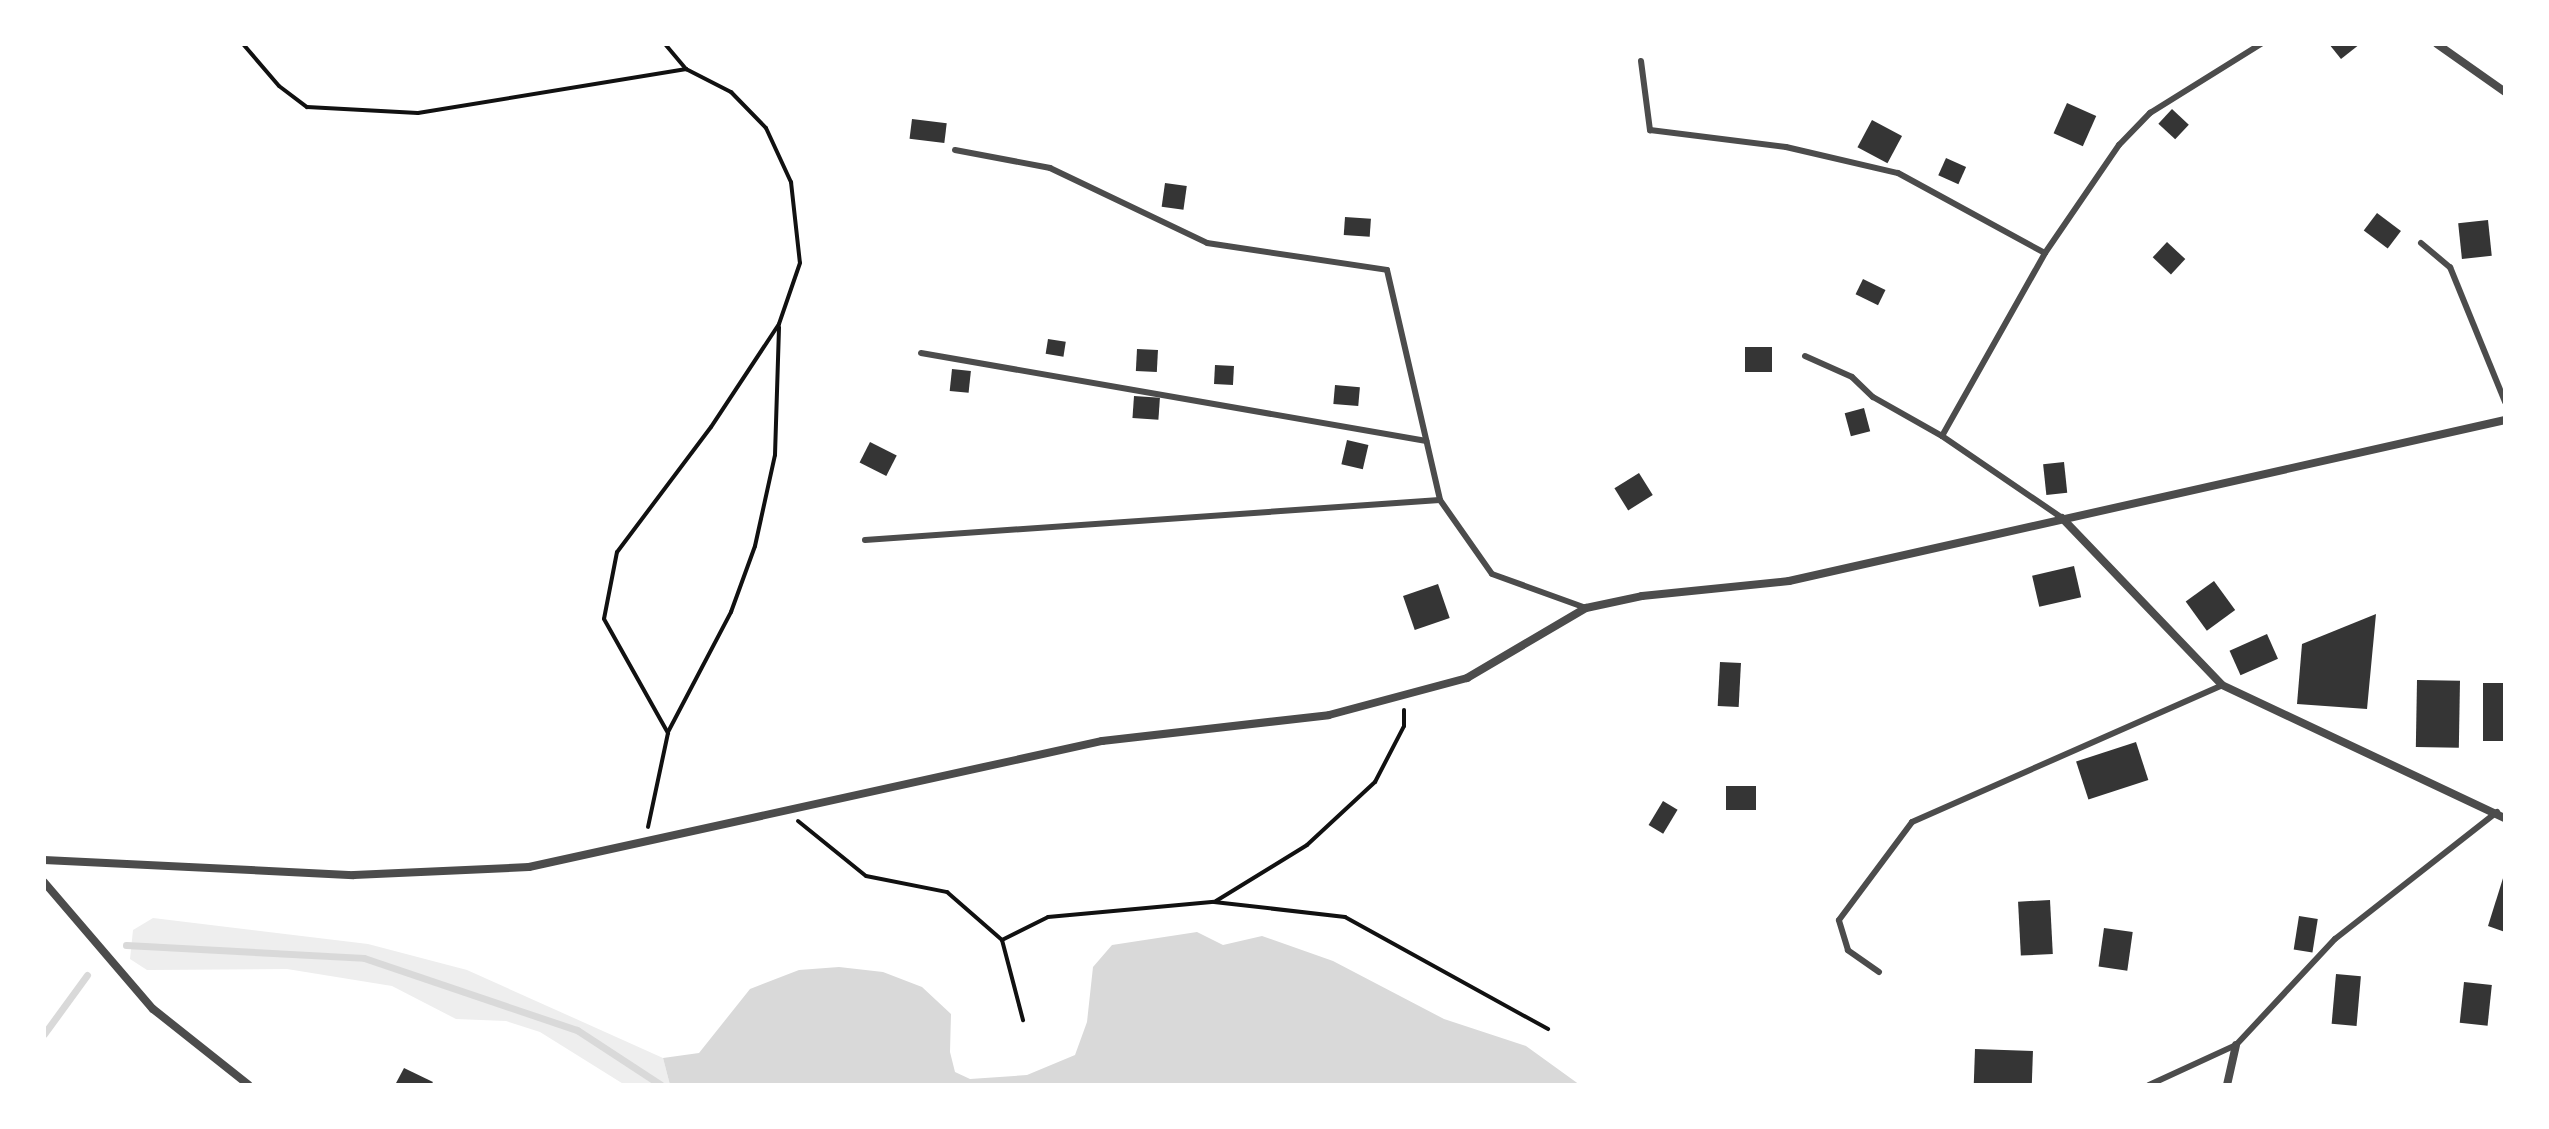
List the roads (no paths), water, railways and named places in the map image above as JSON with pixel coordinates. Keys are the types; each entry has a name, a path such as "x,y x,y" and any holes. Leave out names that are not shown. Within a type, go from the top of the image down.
{"street":[{"path":"2437,44 2505,92"},
{"path":"44,860 354,875 529,867 1102,741 1329,715 1467,678 1586,608 1642,596 1789,581 2505,420"},
{"path":"2062,518 2222,685 2501,815"},
{"path":"44,882 153,1009 249,1085"},
{"path":"2227,1085 2236,1045"}],"lane":[{"path":"1942,436 2045,253 2119,145 2150,113 2261,44"},
{"path":"1641,61 1650,130 1786,147 1898,173 2045,253"},
{"path":"955,150 1050,168 1207,243 1387,270 1440,500 1492,574 1586,608"},
{"path":"2421,243 2450,267 2505,402"},
{"path":"921,353 1426,441"},
{"path":"1805,356 1852,377 1873,397 1942,436 2062,518"},
{"path":"865,540 1440,500"},
{"path":"1879,972 1848,950 1839,920 1912,822 2222,685"},
{"path":"2149,1085 2236,1045 2335,939 2501,815"}],"waterway":[{"path":"126,945 364,958 577,1030 661,1085"},
{"path":"44,1034 87,975"}]}
